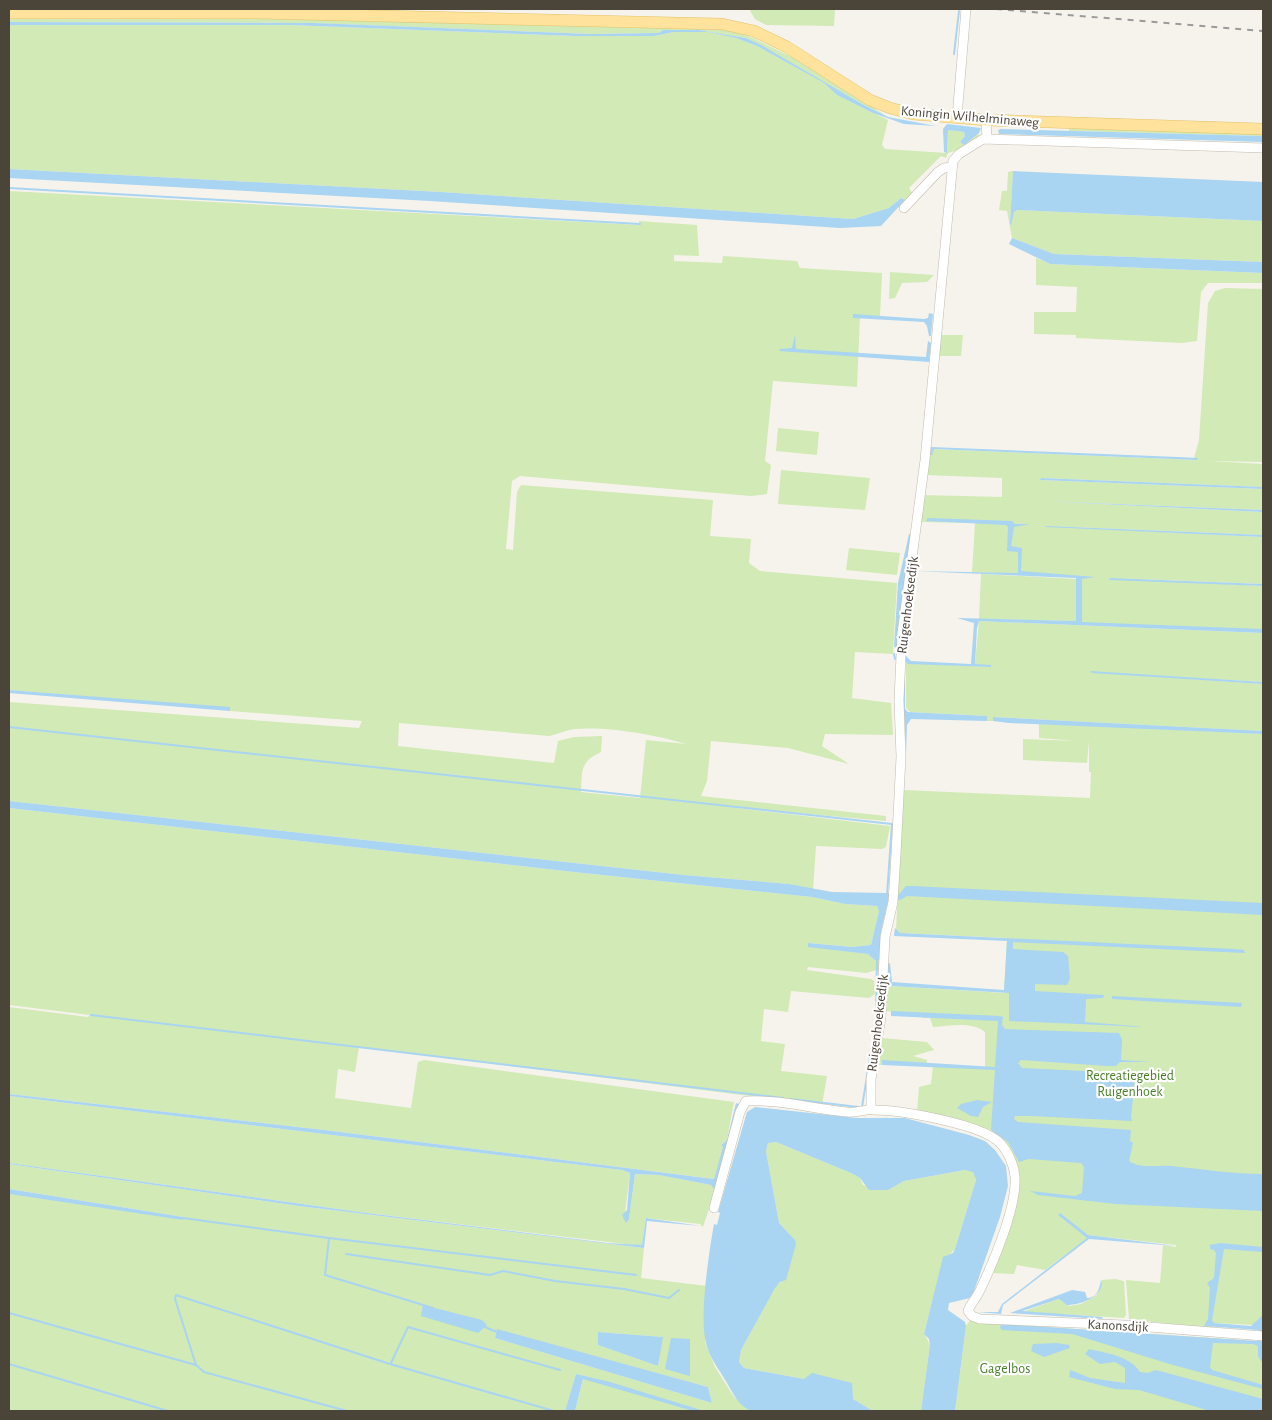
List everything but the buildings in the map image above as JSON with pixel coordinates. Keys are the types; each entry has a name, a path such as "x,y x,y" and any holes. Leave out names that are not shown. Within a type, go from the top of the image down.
{"main road":[{"name":"Koningin Wilhelminaweg","path":"9,12 257,13 722,24 754,31 779,43 870,100 913,114 957,116 986,120 1263,129"}],"street":[{"path":"957,116 966,9"},
{"path":"904,208 938,172 944,168 952,167 959,154 983,139 987,139 986,120"},
{"name":"Koningin Wilhelminaweg","path":"987,139 1263,148"},
{"name":"Ruigenhoeksedijk","path":"871,1109 871,1079 882,1010 885,937 893,899 900,774 899,700 902,633 927,442 952,167"},
{"path":"714,1208 740,1112 746,1101 769,1101 846,1112 862,1113 871,1109"},
{"name":"Kanonsdijk","path":"871,1109 918,1114 976,1131 999,1142 1012,1162 1015,1179 1013,1201 987,1276 976,1300 968,1311 972,1316 980,1319 1124,1325 1262,1336"}],"green space":[{"path":"749,9 835,9 834,26 766,25 755,19"},
{"path":"9,17 224,17 736,30 802,62 888,117 746,38 699,30 663,30 659,33 591,34 311,23 9,22"},
{"path":"9,25 290,25 575,36 654,36 674,32 708,32 736,38 757,46 824,83 837,95 888,120 882,145 885,149 947,153 948,130 964,132 965,136 960,142 964,145 978,134 980,136 961,149 948,153 946,158 941,156 909,188 912,193 905,200 901,198 889,208 853,219 441,192 9,169"},
{"path":"1077,127 1263,132 1263,136 1069,131 1069,129"},
{"path":"1013,171 1010,224 1014,212 1017,210 1263,221 1263,262 1054,254 1012,238 1007,211 999,210 1002,191 1007,191 1008,172"},
{"path":"9,191 639,225 639,221 697,225 699,256 674,255 674,261 722,263 723,256 797,261 800,268 882,273 880,316 860,316 857,387 773,381 765,461 771,465 767,494 751,496 520,476 512,481 506,549 513,550 517,492 521,485 713,500 710,536 751,539 749,563 760,571 897,583 893,654 855,652 852,698 891,703 893,735 825,734 822,746 849,764 788,748 711,741 707,781 701,796 886,816 886,821 729,807 890,826 886,847 882,849 816,846 813,890 789,884 684,875 9,801 9,702 359,728 362,721 230,711 230,708 9,690","holes":["399,723 549,736 568,730 588,728 617,730 661,737 687,744 646,740 640,798 581,792 582,772 589,759 601,752 602,736 574,737 558,741 554,763 398,746"]},
{"path":"1036,258 1050,264 1263,273 1263,283 1208,283 1201,292 1197,341 1182,343 1076,338 1076,335 1034,334 1034,312 1076,312 1077,287 1036,285"},
{"path":"890,272 934,275 927,282 902,283 895,298 889,299"},
{"path":"1225,288 1263,289 1263,462 1208,461 1263,464 1263,487 1041,478 1040,480 1263,489 1263,510 1041,501 1263,512 1263,535 1045,526 1263,537 1263,584 1113,578 1263,586 1263,631 1079,623 1078,576 972,572 975,523 919,522 922,495 1002,497 1002,478 926,475 928,450 931,450 930,455 932,455 933,449 1197,460 1194,458 1199,440 1208,303 1215,291"},
{"path":"940,335 963,335 961,356 938,356"},
{"path":"778,428 819,432 817,455 776,451"},
{"path":"781,470 870,478 865,510 778,504"},
{"path":"849,548 900,553 897,575 846,570"},
{"path":"981,574 1077,579 1076,621 979,619"},
{"path":"979,621 1263,633 1263,682 1091,672 1263,684 1263,731 993,717 993,721 987,721 986,716 910,712 906,708 906,663 991,667 975,664"},
{"name":"Recreatiegebied Ruigenhoek","path":"1039,723 1263,734 1263,1315 1254,1325 1214,1323 1212,1328 1203,1328 1129,1319 1126,1280 1160,1283 1163,1245 1176,1247 1176,1245 1088,1235 1058,1215 1088,1238 1045,1270 1017,1265 1014,1274 991,1273 1015,1204 1006,1147 991,1130 917,1111 919,1087 931,1084 933,1066 985,1068 985,1032 967,1025 933,1027 930,1018 923,1018 921,1014 884,1011 887,986 888,989 891,986 1004,993 1007,938 900,933 896,930 903,790 1090,798 1089,741 1087,763 1023,760 1023,739 1077,741 1039,738"},
{"path":"9,808 812,897 845,904 877,906 879,911 871,945 852,947 809,943 808,946 868,954 879,960 880,969 866,973 808,967 807,970 871,979 874,981 875,994 869,998 791,991 788,1012 764,1009 761,1041 785,1044 781,1071 827,1076 822,1105 359,1047 355,1072 338,1069 335,1098 411,1108 418,1062 424,1060 734,1102 727,1140 721,1145 724,1146 715,1179 332,1131 9,1094 9,1007 88,1017 90,1015 9,1005"},
{"path":"881,1038 927,1042 934,1050 913,1056 927,1060 927,1063 877,1065"},
{"path":"9,1096 622,1170 630,1173 625,1213 629,1219 635,1174 659,1175 711,1185 716,1188 703,1227 700,1224 646,1218 642,1246 359,1212 9,1163"},
{"path":"776,1142 851,1173 860,1178 863,1185 888,1190 904,1181 965,1170 973,1171 976,1180 955,1249 948,1256 932,1302 924,1333 930,1345 921,1411 873,1411 853,1399 804,1379 744,1368 739,1362 741,1350 775,1287 783,1280 795,1240 779,1223 766,1151 768,1143"},
{"path":"9,1164 299,1206 644,1248 641,1278 707,1286 705,1342 715,1367 734,1397 751,1411 575,1411 584,1376 576,1374 565,1411 9,1411 9,1194 183,1219 183,1217 9,1189","holes":["497,1330 708,1387 712,1403 495,1338","598,1332 662,1337 658,1366 598,1345"]},
{"path":"1115,1279 1124,1281 1126,1315 1124,1318 1022,1312 1059,1299 1069,1306 1081,1304 1097,1295 1102,1280"},
{"name":"Gagelbos","path":"971,1319 1001,1324 1257,1341 1263,1338 1263,1411 955,1411 966,1326"}],"water":[{"path":"9,22 314,23 591,34 659,33 663,30 699,30 746,38 888,117 936,126 904,124 873,113 837,95 824,83 757,46 736,38 708,32 674,32 654,36 575,36 290,25 9,25"},
{"path":"947,124 981,128 979,133 964,145 960,142 965,136 964,132 948,130 947,153 944,152 943,129"},
{"path":"998,130 1263,136 1263,142 999,134"},
{"path":"9,169 441,192 853,219 889,208 901,198 905,200 881,226 840,228 430,201 9,178"},
{"path":"1013,171 1263,182 1263,221 1017,210 1014,212 1011,225"},
{"path":"1012,238 1054,254 1263,262 1263,273 1050,264 1009,244"},
{"path":"929,313 933,314 931,336 929,336 924,322 853,318 853,314 924,319 928,318"},
{"path":"795,335 796,349 926,357 928,341 931,343 929,362 779,351 780,349 792,348"},
{"path":"931,447 1198,458 1197,460 934,449 932,455 930,455"},
{"path":"1041,478 1263,487 1263,489 1040,480"},
{"path":"1041,501 1263,510 1263,512 1243,511"},
{"path":"928,518 1012,521 1015,524 1030,524 1014,527 1011,546 1022,548 1021,571 1095,577 1082,579 1082,622 1263,629 1263,633 979,621 975,664 991,665 991,667 908,664 905,661 911,599 906,656 911,661 971,664 974,623 957,618 1076,621 1076,578 914,571 1018,573 1018,552 1007,551 1008,527 1006,525 926,521"},
{"path":"1046,527 1263,535 1263,537"},
{"path":"909,534 911,534 897,648 894,647 898,583"},
{"path":"1109,578 1263,584 1263,586 1110,580"},
{"path":"1090,671 1263,682 1263,684 1092,673"},
{"path":"905,672 905,709 908,712 987,716 987,721 911,719 907,725 906,753 903,689"},
{"path":"9,690 230,707 230,711 9,693"},
{"path":"993,717 1263,731 1263,734 1009,723 993,721"},
{"path":"9,801 684,875 789,884 832,892 886,893 890,897 896,898 906,886 912,886 1263,903 1263,915 907,896 900,900 888,902 881,931 879,960 875,960 868,954 808,947 808,943 852,947 871,945 879,911 877,906 845,904 812,897 9,808"},
{"path":"895,928 900,933 1234,949 1244,950 1245,953 1013,942 1013,949 1063,952 1068,956 1070,979 1067,985 1035,984 1035,991 1104,995 1103,998 1086,999 1085,1022 1147,1027 1009,1021 1009,993 891,986 888,989 888,964 890,963 892,982 1004,990 1007,941 894,936"},
{"path":"1112,996 1242,1003 1241,1007 1112,999"},
{"path":"891,1011 1000,1016 1003,1017 1002,1025 1005,1029 1119,1033 1122,1040 1121,1060 1152,1062 1120,1062 1116,1066 1021,1060 1018,1063 1022,1068 1146,1074 1145,1077 1135,1078 1132,1121 1031,1116 1015,1116 1014,1119 1018,1122 1131,1130 1130,1141 1133,1143 1129,1161 1138,1165 1263,1174 1263,1211 1115,1204 1038,1195 1030,1191 1075,1196 1082,1193 1084,1167 1081,1163 1029,1159 1019,1162 1008,1142 991,1130 995,1070 882,1065 882,1060 995,1067 998,1021 891,1016"},
{"path":"9,1094 332,1131 714,1179 723,1147 721,1145 727,1140 736,1103 739,1104 715,1190 711,1185 659,1175 635,1174 629,1219 626,1223 622,1215 627,1210 630,1173 622,1170 9,1096"},
{"path":"977,1100 992,1102 983,1107 978,1117 971,1116 957,1108 961,1104"},
{"path":"755,1107 857,1118 905,1118 985,1141 995,1150 1006,1166 1008,1186 1000,1217 974,1291 970,1298 949,1303 948,1310 965,1322 966,1326 955,1411 921,1411 930,1345 929,1339 924,1334 943,1257 953,1253 955,1249 976,1180 973,1172 965,1170 904,1181 888,1190 869,1190 860,1178 851,1173 776,1142 768,1143 766,1151 779,1223 795,1240 796,1244 786,1280 780,1282 775,1288 741,1350 739,1362 744,1368 804,1379 812,1373 852,1383 853,1399 873,1411 751,1411 743,1406 734,1396 712,1359 706,1343 704,1301 714,1224 717,1225 720,1213 718,1212 747,1112"},
{"path":"9,1163 359,1212 608,1243 642,1245 646,1218 701,1226 647,1221 644,1248 299,1206"},
{"path":"9,1189 183,1217 183,1220 9,1194"},
{"path":"1060,1213 1088,1235 1177,1246 1089,1239 1003,1305 1001,1314 978,1312 998,1312 1002,1304 1087,1238 1058,1215"},
{"path":"1220,1243 1263,1247 1263,1252 1224,1249 1212,1320 1214,1323 1251,1326 1263,1315 1263,1364 1258,1356 1258,1346 1253,1344 1213,1343 1210,1367 1212,1370 1263,1385 1263,1389 1173,1365 1072,1334 1002,1330 1000,1328 1001,1324 1257,1341 1261,1338 1262,1333 1258,1330 1204,1326 1208,1319 1210,1288 1207,1283 1214,1278 1216,1253 1210,1249 1210,1245"},
{"path":"1101,1279 1102,1285 1100,1290 1092,1298 1086,1301 1067,1305 1059,1299 1022,1311 1102,1317 1103,1319 1010,1313 1072,1290 1085,1292 1087,1298 1090,1298 1097,1292"},
{"path":"423,1305 482,1320 487,1325 478,1333 421,1316"},
{"path":"497,1329 708,1387 712,1403 495,1338"},
{"path":"598,1332 663,1337 658,1366 598,1345"},
{"path":"671,1338 690,1339 690,1376 665,1369"},
{"path":"1057,1343 1069,1345 1070,1348 1044,1357 1031,1351 1033,1344"},
{"path":"1089,1349 1124,1359 1140,1372 1148,1373 1156,1370 1263,1399 1263,1411 1210,1411 1139,1390 1115,1389 1069,1377 1070,1370 1090,1378 1125,1383 1125,1368 1115,1362 1100,1364 1085,1354"},
{"path":"576,1374 610,1382 704,1411 693,1411 583,1379 575,1411 565,1411"}],"waterway":[{"path":"954,54 959,11"},
{"path":"9,188 640,224"},
{"path":"894,654 895,659"},
{"path":"9,727 892,824 887,895"},
{"path":"862,1107 876,1021 877,959"},
{"path":"91,1015 783,1098"},
{"path":"791,1099 858,1107"},
{"path":"183,1218 329,1238 636,1275"},
{"path":"329,1238 325,1275 433,1308"},
{"path":"346,1254 490,1275 503,1271 555,1281 624,1289 669,1298 679,1290"},
{"path":"196,1365 175,1299 176,1295 390,1364 554,1411"},
{"path":"9,1313 196,1365 204,1372 347,1411"},
{"path":"391,1363 408,1327 560,1370"},
{"path":"485,1327 499,1333"},
{"path":"9,1364 168,1411"}],"railway":[{"path":"996,9 1263,31"}]}
